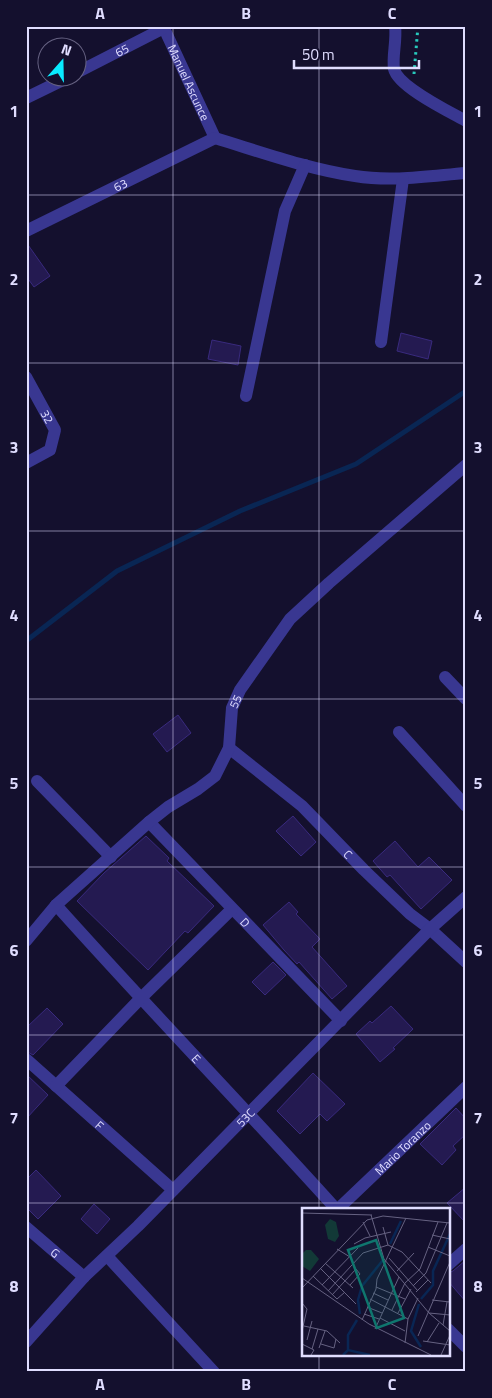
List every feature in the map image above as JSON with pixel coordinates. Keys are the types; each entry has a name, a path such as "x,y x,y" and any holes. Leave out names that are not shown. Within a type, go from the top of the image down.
{"street":[{"path":"395,26 394,71 402,82 466,121"},
{"name":"65","path":"88,67 164,27"},
{"name":"Manuel Ascunce","path":"164,27 215,138"},
{"path":"26,98 46,88"},
{"path":"215,138 304,165 356,176 403,179 466,173"},
{"name":"63","path":"26,231 215,138"},
{"path":"246,396 285,211 304,165"},
{"path":"381,342 403,179"},
{"name":"32","path":"26,377 55,430 50,450 26,463"},
{"name":"55","path":"26,941 56,906 149,822 215,776 229,748 232,708 240,690 290,619 466,465"},
{"path":"445,678 466,699"},
{"path":"399,732 466,806"},
{"name":"C","path":"229,748 302,806 410,914 430,929 466,962"},
{"path":"37,782 111,857"},
{"name":"D","path":"149,822 341,1021"},
{"name":"53C","path":"26,1342 84,1277 138,1226 430,929 466,897"},
{"name":"E","path":"56,906 140,999 336,1208"},
{"path":"56,1086 140,999 232,909"},
{"name":"F","path":"26,1059 173,1190"},
{"name":"Mario Toranzo","path":"338,1208 466,1087"},
{"name":"G","path":"26,1227 84,1277"},
{"path":"450,1263 466,1249"},
{"path":"107,1256 214,1372"},
{"path":"450,1330 466,1347"}],"path":[{"path":"413,90 418,26"}],"building":[{"path":"26,242 50,276 34,287 26,276"},
{"path":"401,333 432,341 428,359 397,351"},
{"path":"212,340 241,346 238,365 208,359"},
{"path":"178,715 191,733 167,752 153,734"},
{"path":"293,816 316,842 301,856 276,831"},
{"path":"146,836 169,858 167,861 214,906 188,933 185,931 148,970 77,901 104,873"},
{"path":"395,841 418,867 429,857 452,880 421,909 390,875 387,877 373,861"},
{"path":"289,902 298,912 296,914 320,939 312,947 347,986 332,999 299,962 297,964 263,925"},
{"path":"273,962 286,975 265,995 252,982"},
{"path":"391,1006 413,1029 380,1062 356,1034"},
{"path":"47,1008 63,1024 33,1055 26,1051 26,1028"},
{"path":"313,1073 345,1104 327,1121 320,1114 300,1134 277,1111"},
{"path":"26,1074 48,1095 26,1119"},
{"path":"456,1108 466,1119 466,1134 453,1146 456,1150 442,1165 420,1144"},
{"path":"36,1170 61,1196 38,1219 26,1207 26,1180"},
{"path":"466,1187 466,1223 447,1203"},
{"path":"94,1204 110,1219 97,1234 81,1219"},
{"path":"466,1260 466,1302 450,1283 450,1272"}],"waterway":[{"path":"26,641 117,571 240,511 356,464 466,391"}]}
